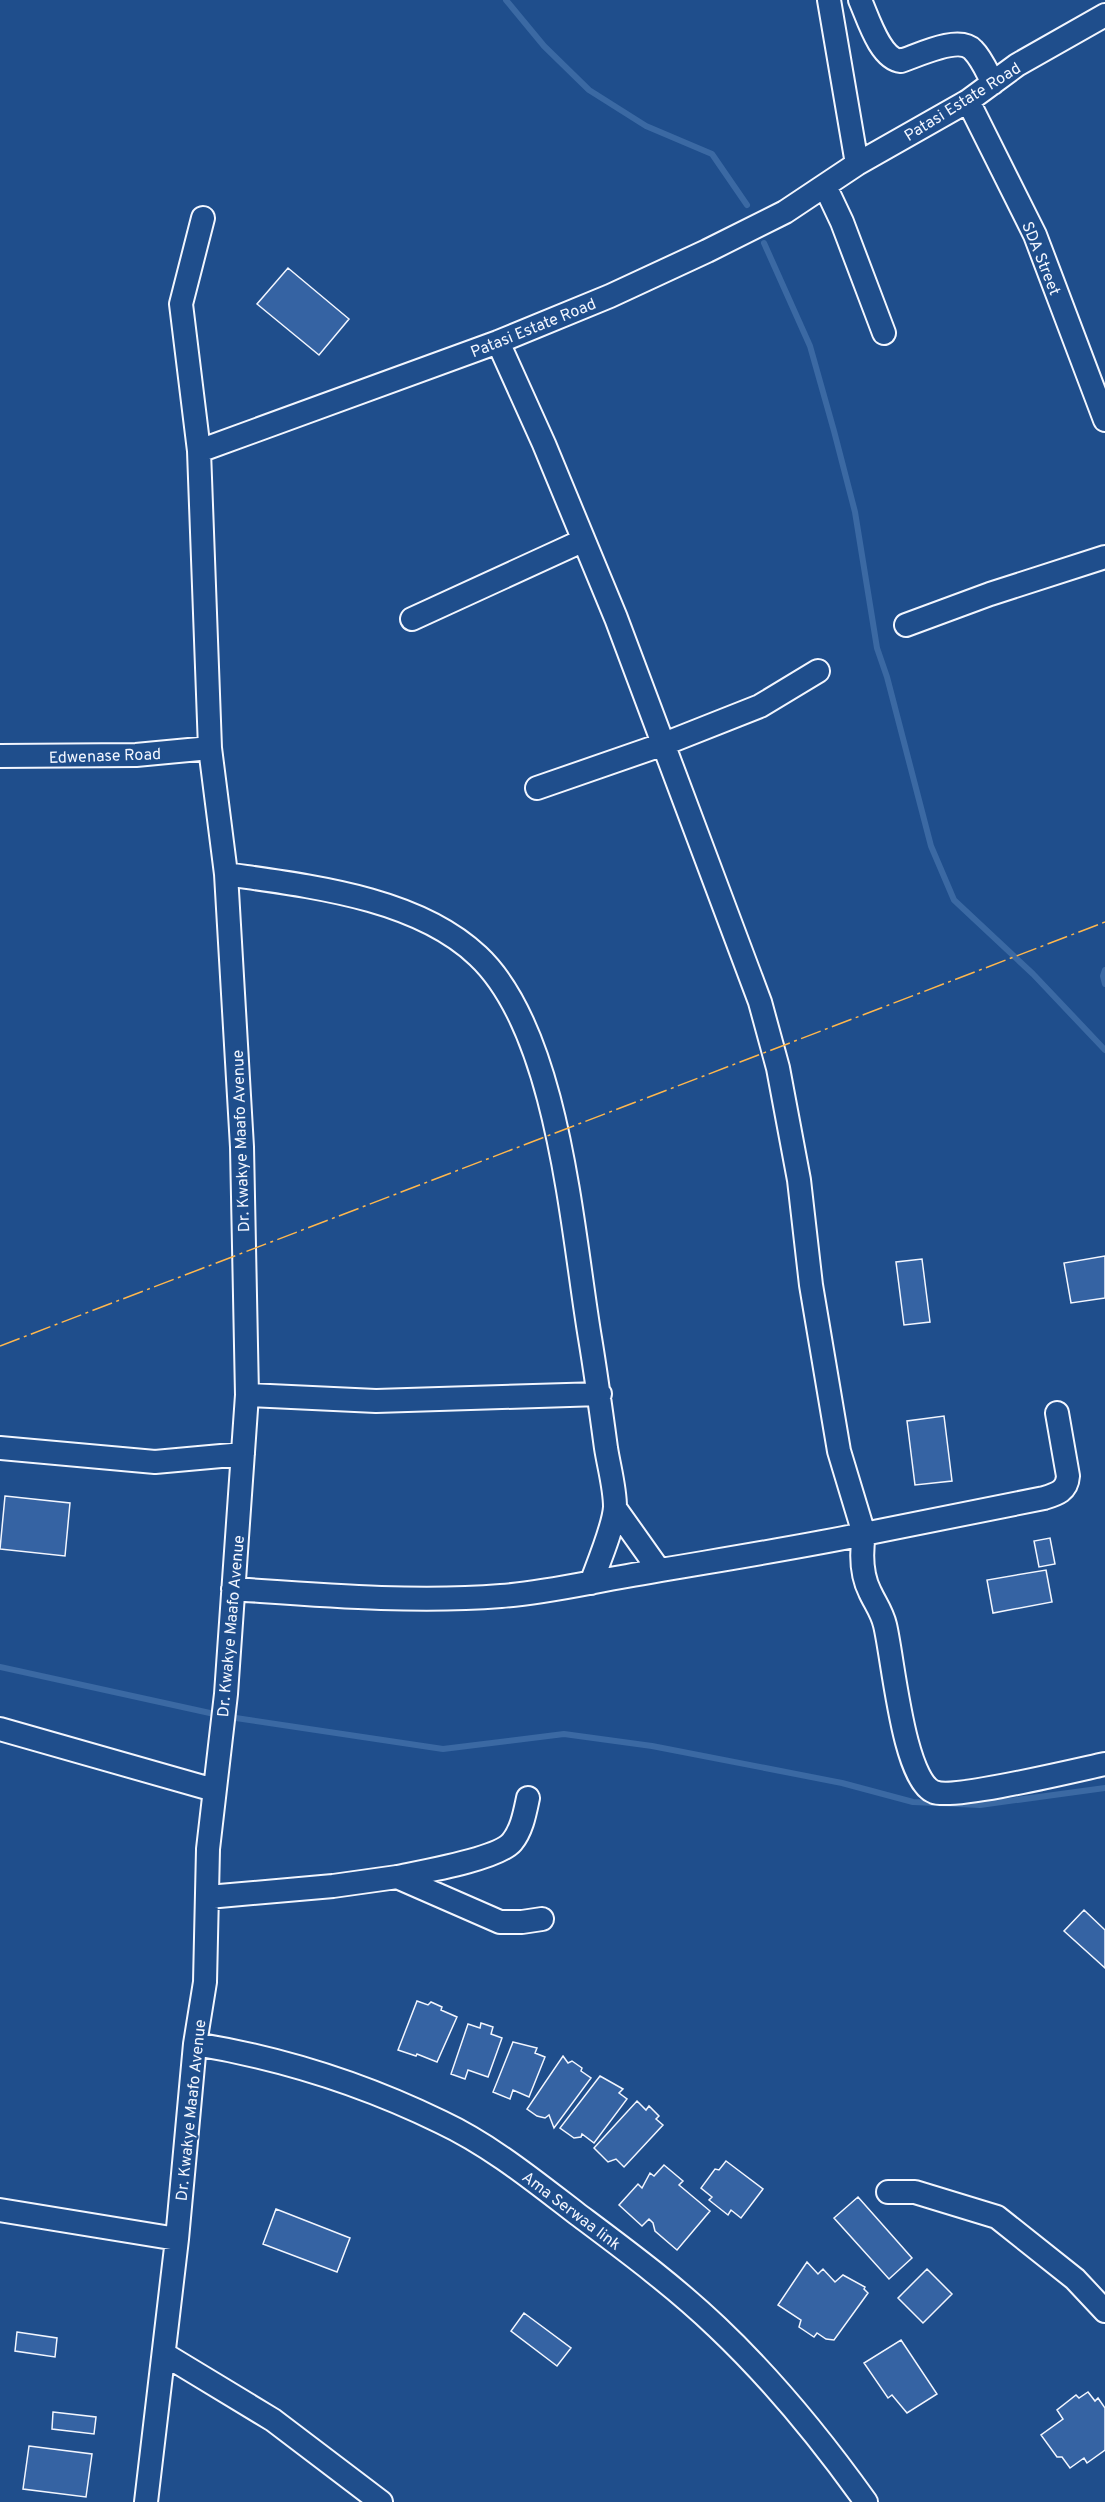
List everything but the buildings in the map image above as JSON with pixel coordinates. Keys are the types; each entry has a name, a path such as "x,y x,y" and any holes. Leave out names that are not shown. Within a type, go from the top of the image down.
{"street":[{"path":"829,0 857,165"},
{"path":"860,0 877,38 888,56 894,60 901,61 961,43 971,47 979,56 993,83"},
{"name":"Patasi Estate Road","path":"199,451 498,342 610,296 706,251 785,212 857,165 968,100 1017,65 1105,15"},
{"name":"SDA Street","path":"968,100 1035,235 1105,420"},
{"path":"825,186 842,222 884,333"},
{"path":"203,218 181,304 199,451 210,748"},
{"path":"498,342 544,444 582,541 616,618 760,1002 778,1068 799,1180 811,1285 826,1363 832,1416 843,1470 864,1534 862,1558 864,1573 869,1591 884,1621 905,1737 920,1778 928,1788 940,1793 974,1790 1105,1764"},
{"path":"412,619 582,541"},
{"path":"906,625 990,594 1105,557"},
{"path":"537,788 664,744 760,706 818,671"},
{"name":"Edwenase Road","path":"0,756 136,755 210,748"},
{"name":"Dr. Kwakye Maafo Avenue","path":"146,2502 177,2239 195,2044 205,1982 208,1849 226,1694 247,1395 242,1147 226,874 210,748"},
{"path":"226,874 330,892 377,903 436,925 463,943 497,978 519,1018 538,1064 564,1166 600,1394 615,1508 591,1583"},
{"path":"247,1395 376,1401 600,1394"},
{"path":"233,1589 333,1596 500,1596 555,1590 658,1570 784,1550 1044,1498 1063,1490 1067,1484 1068,1476 1057,1413"},
{"path":"0,1448 155,1462 243,1454"},
{"path":"615,1508 658,1570"},
{"path":"0,1729 214,1790"},
{"path":"208,1897 333,1886 397,1877 476,1859 505,1848 512,1842 518,1831 528,1798"},
{"path":"397,1877 500,1922 522,1922 542,1918"},
{"name":"Ama Serwaa link","path":"195,2044 274,2059 372,2092 442,2122 505,2160 654,2273 717,2327 788,2400 829,2450 866,2502"},
{"path":"888,2192 915,2192 997,2217 1075,2279 1105,2311"},
{"path":"0,2210 177,2239"},
{"path":"164,2354 273,2420 381,2502"}],"waterway":[{"path":"506,0 544,46 589,90 646,126 712,154 747,205"},
{"path":"764,243 810,346 834,431 855,512 877,648 887,677 931,846 954,900 1033,974 1105,1050"},
{"path":"1105,970 1103,976 1105,984"},
{"path":"0,1667 219,1715"},
{"path":"229,1717 443,1749 564,1734 652,1746 842,1783 913,1802 980,1805 1105,1788"}],"power":[{"path":"0,1346 1105,922"}]}
